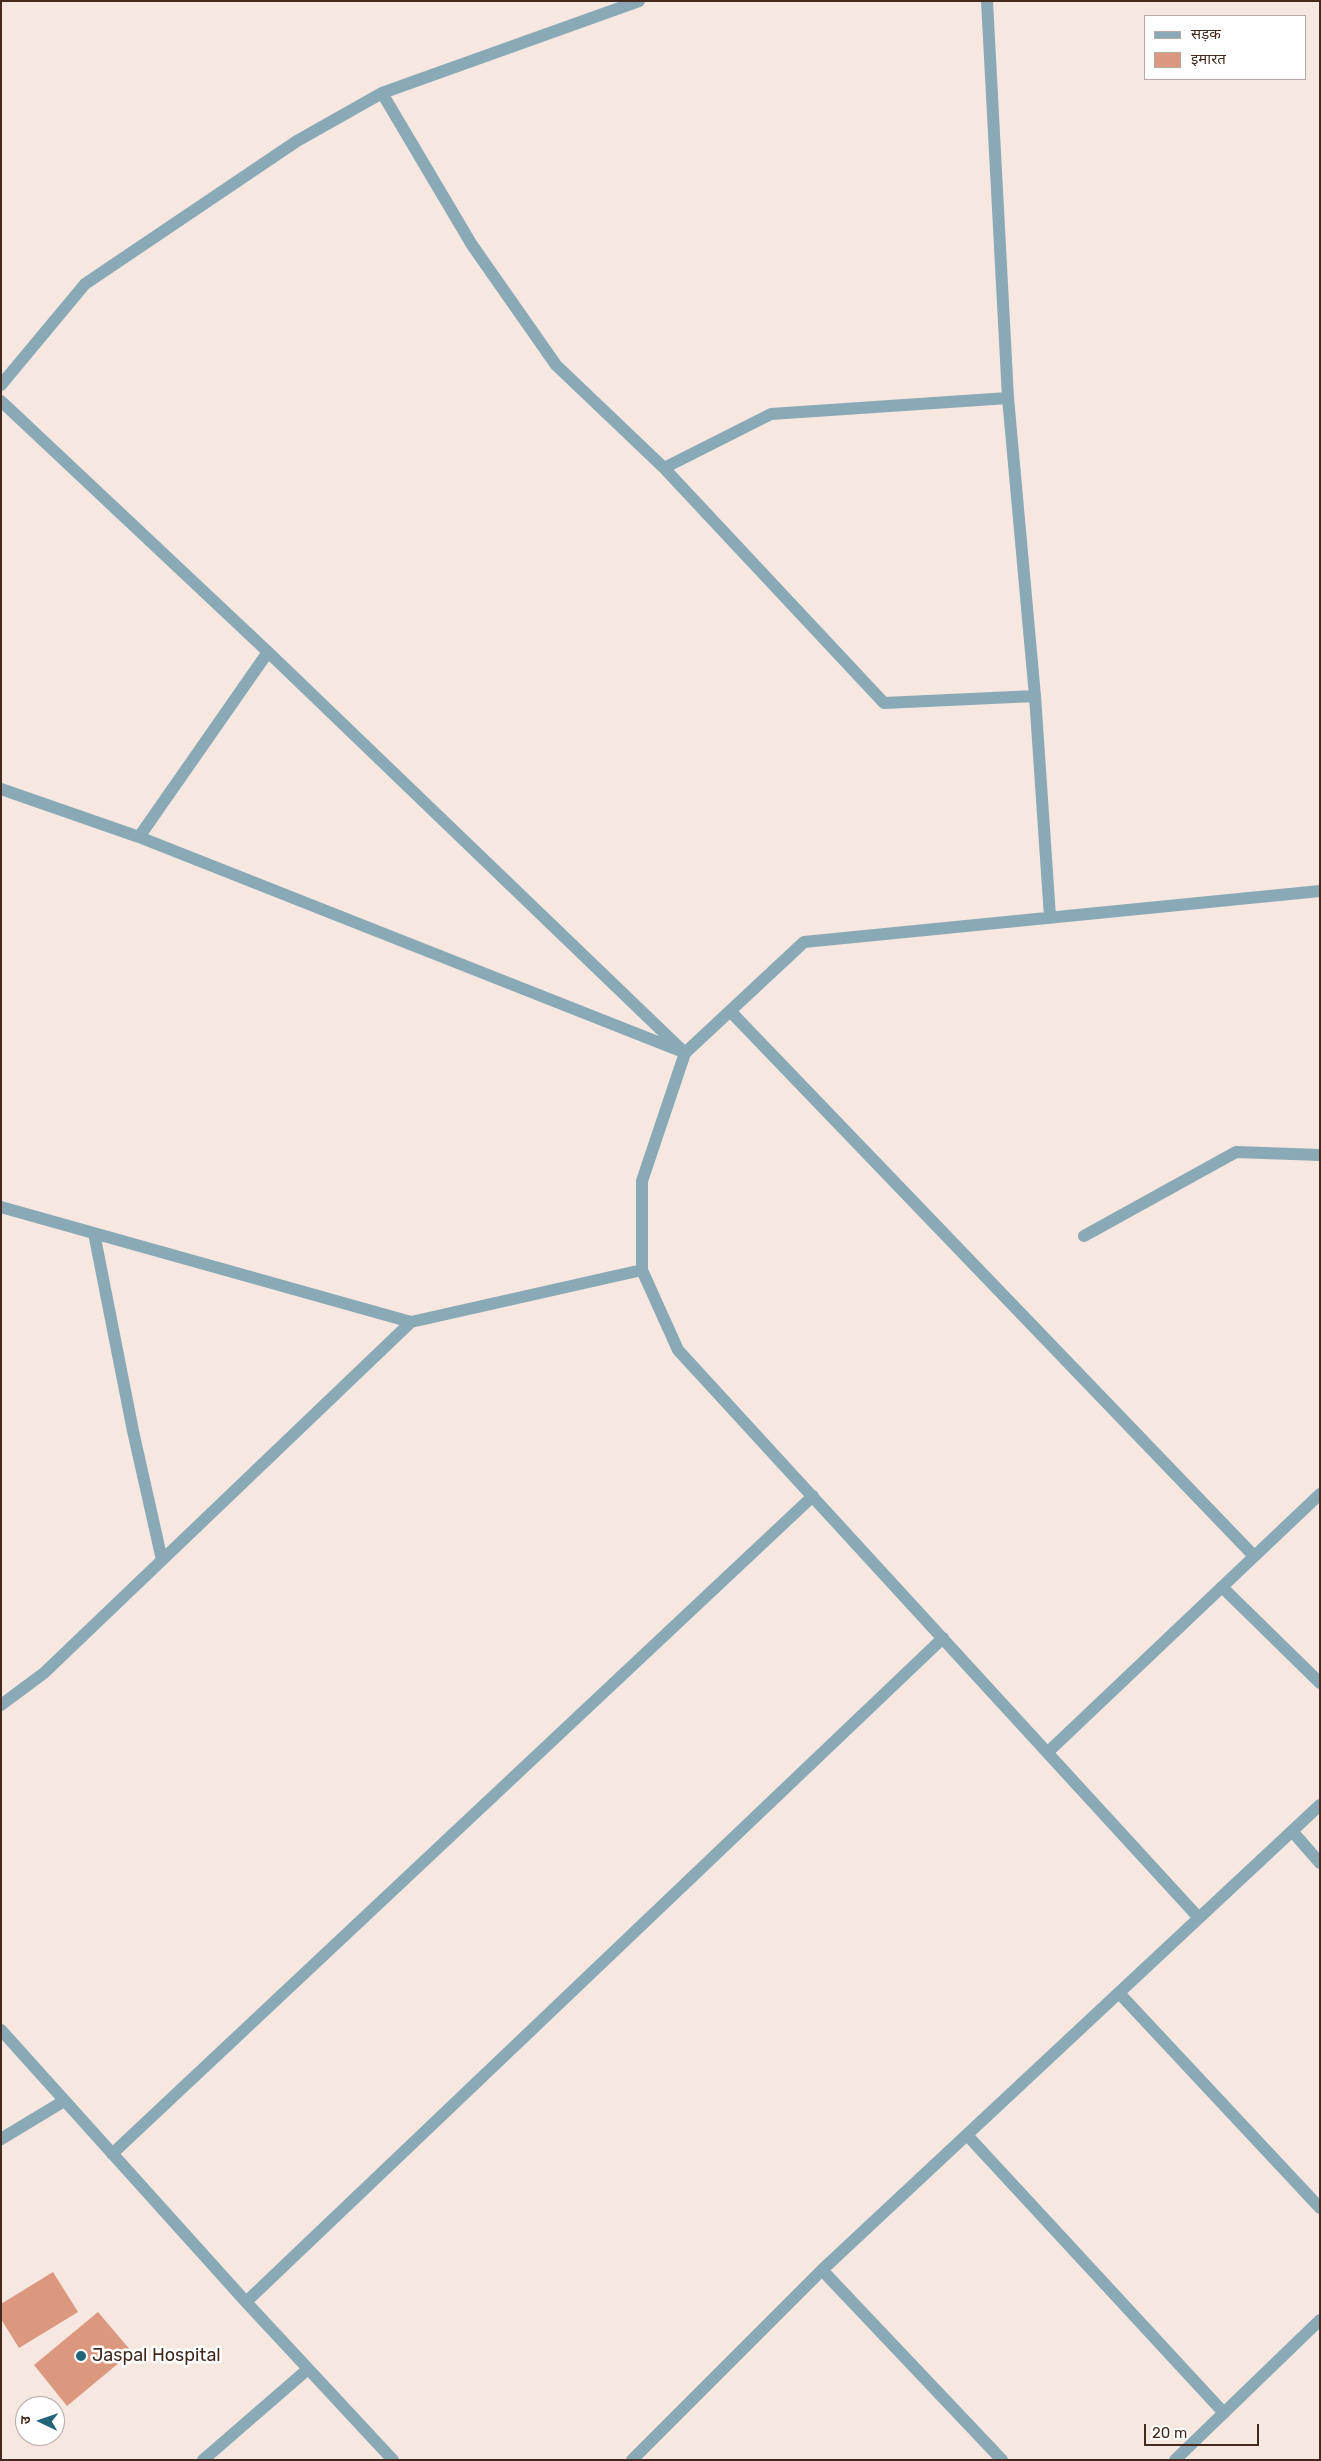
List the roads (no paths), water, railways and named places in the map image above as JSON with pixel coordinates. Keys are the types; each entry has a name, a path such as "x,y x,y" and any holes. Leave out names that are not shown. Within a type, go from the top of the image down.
{"street":[{"path":"1,385 85,284 296,141 382,93 639,1"},
{"path":"987,1 1008,398 1036,696 1050,917"},
{"path":"382,93 472,245 556,365 664,468 884,703 1036,696"},
{"path":"664,468 771,414 1008,398"},
{"path":"1,401 268,652 685,1053"},
{"path":"140,837 268,652"},
{"path":"1,789 140,837 685,1053"},
{"path":"1199,1918 678,1350 642,1270 642,1181 685,1053 804,942 1320,891"},
{"path":"731,1012 1254,1556"},
{"path":"1084,1236 1236,1152 1320,1155"},
{"path":"1,1207 411,1322 642,1270"},
{"path":"94,1233 133,1431 162,1560"},
{"path":"1,1705 44,1673 411,1322"},
{"path":"1048,1752 1320,1494"},
{"path":"112,2154 813,1496"},
{"path":"1222,1587 1320,1683"},
{"path":"246,2302 943,1638"},
{"path":"632,2460 822,2270 1320,1805"},
{"path":"1292,1831 1320,1863"},
{"path":"1119,1993 1320,2208"},
{"path":"1,2030 246,2302 391,2459"},
{"path":"1,2139 64,2101"},
{"path":"967,2135 1224,2413"},
{"path":"822,2270 1002,2460"},
{"path":"1175,2460 1320,2320"},
{"path":"202,2460 308,2368"}],"place":[{"name":"Jaspal Hospital","path":"81,2356"}]}
